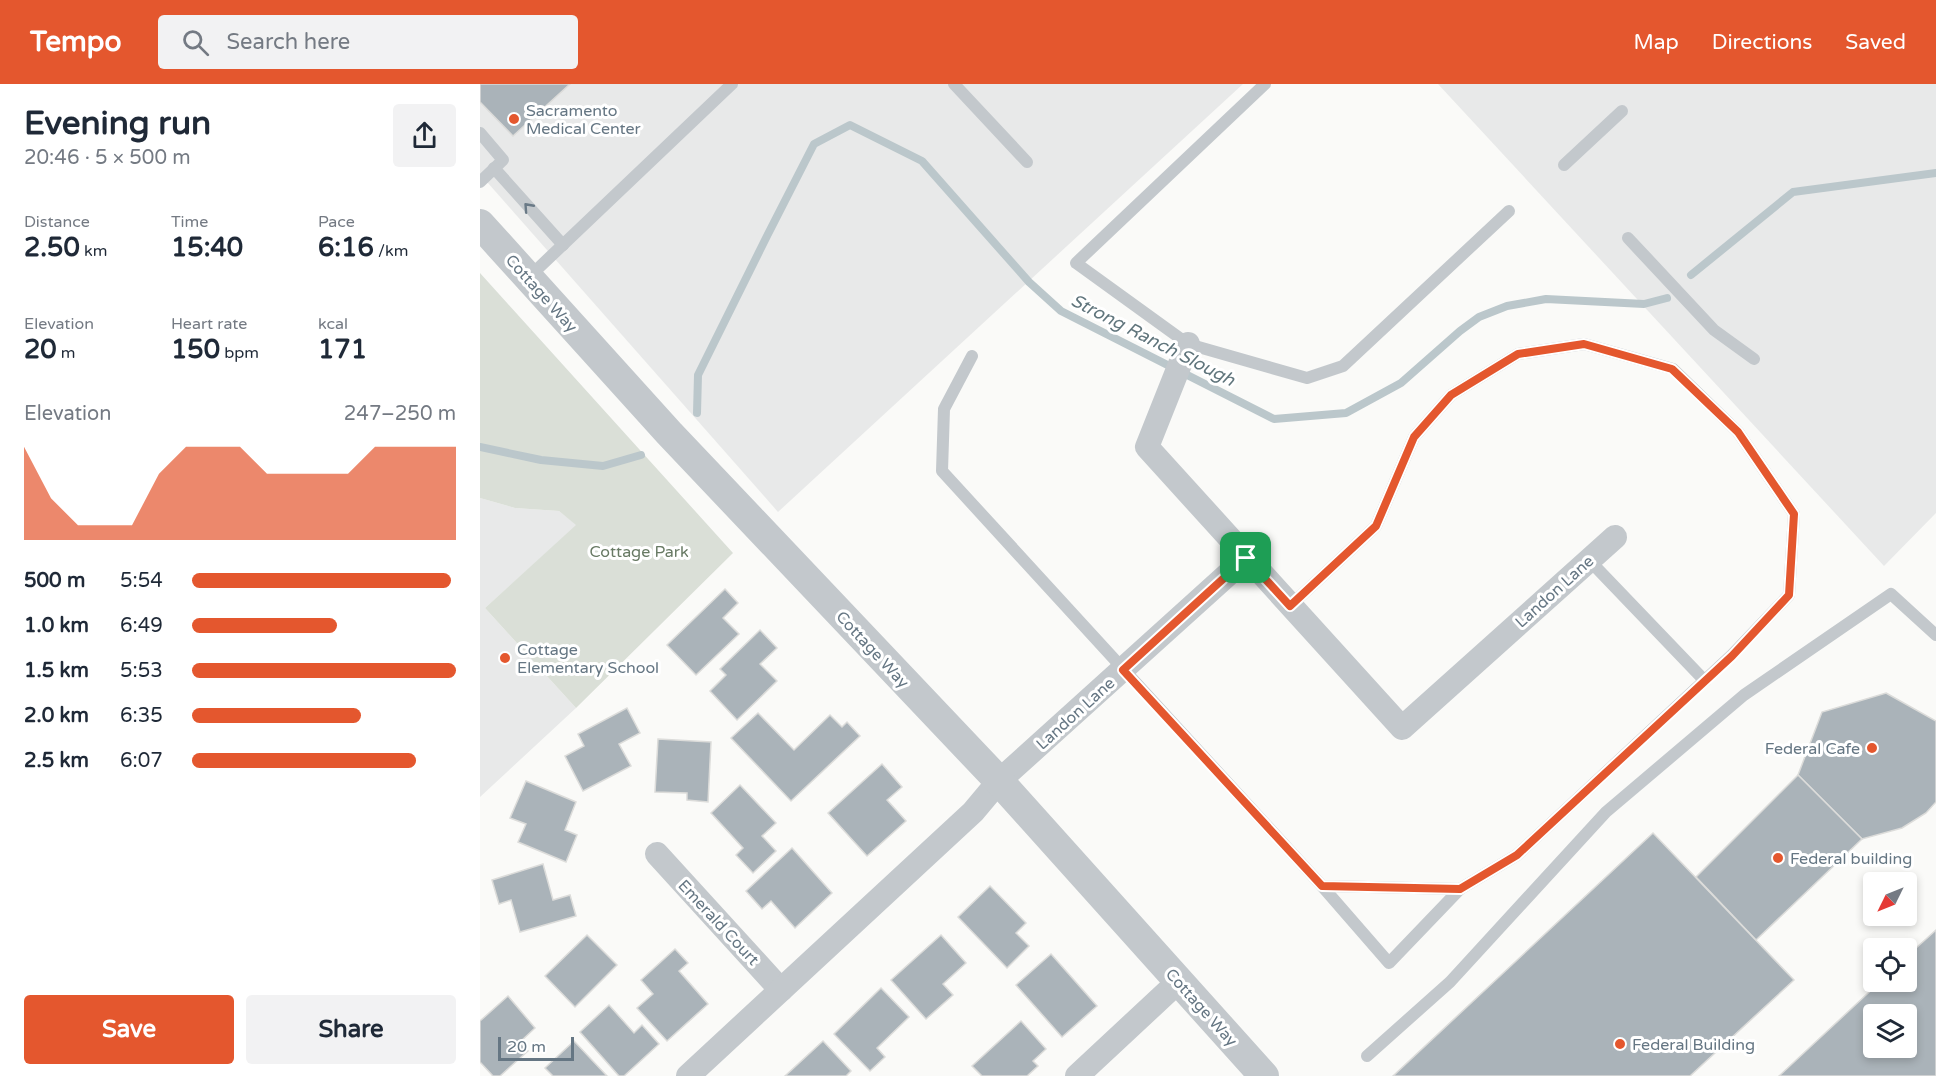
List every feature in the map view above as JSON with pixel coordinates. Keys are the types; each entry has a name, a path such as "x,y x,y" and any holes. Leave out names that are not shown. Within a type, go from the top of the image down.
{"street":[{"name":"Cottage Way","path":"480,224 669,433 999,781 1264,1076"},
{"path":"1185,349 1147,447 1246,558"},
{"name":"Landon Lane","path":"688,1076 973,812 999,781 1246,558 1402,728 1615,537"},
{"name":"Emerald Court","path":"657,854 781,990"},
{"path":"1077,1076 1179,981"}],"lane":[{"path":"528,277 732,84"},
{"path":"954,84 1026,162"},
{"path":"1266,84 1076,263 1185,349 1307,378 1343,366 1509,211"},
{"path":"1564,165 1622,111"},
{"path":"480,133 503,160 480,182"},
{"path":"494,168 563,245"},
{"path":"1628,238 1714,330 1754,359"},
{"path":"972,356 944,409 942,471 1322,886 1389,963 1460,889 1517,855 1732,656 1789,595 1794,514 1738,432 1672,369 1584,344 1518,354 1451,395 1414,437 1376,526 1290,606"},
{"path":"1589,560 1705,681"},
{"path":"1367,1056 1450,982 1606,812 1744,696 1891,594 1936,635"},
{"path":"1322,886 1460,889"}],"shaded area":[{"path":"480,84 1243,84 778,512 480,174"},
{"path":"1438,84 1936,84 1936,513 1884,566"},
{"name":"Cottage Elementary School","path":"480,498 515,508 559,511 577,525 485,608 576,708 480,797"}],"green space":[{"name":"Cottage Park","path":"480,273 733,553 576,708 485,608 576,525 559,511 515,508 480,498"}],"building":[{"name":"Sacramento Medical Center","path":"480,84 570,84 513,136 480,102"},
{"path":"725,589 738,603 723,618 739,634 696,675 667,645"},
{"path":"760,630 777,648 760,664 777,681 737,720 710,691 726,675 720,669"},
{"name":"Federal Cafe","path":"1886,693 1936,721 1936,802 1926,813 1902,828 1862,839 1798,775 1822,712"},
{"path":"627,708 640,733 619,744 631,766 583,791 565,756 584,746 578,734"},
{"path":"758,713 794,750 830,715 842,727 847,722 860,736 791,801 731,738"},
{"path":"658,739 711,742 708,802 687,800 687,793 655,792"},
{"path":"882,764 902,787 887,800 906,821 867,856 828,813"},
{"name":"Federal building","path":"1798,775 1862,839 1756,940 1696,877"},
{"path":"526,781 576,802 565,830 577,835 566,862 518,842 526,824 510,818"},
{"path":"740,785 776,823 762,836 776,851 753,873 736,855 743,848 711,813"},
{"path":"1653,833 1794,980 1690,1076 1393,1076"},
{"path":"792,848 832,893 795,928 771,901 762,909 746,891"},
{"path":"543,864 553,900 570,895 576,916 520,932 511,900 499,904 492,880"},
{"path":"990,886 1026,923 1016,933 1029,946 1007,968 958,917"},
{"path":"1936,930 1936,1076 1779,1076 1869,992 1917,992 1917,947"},
{"path":"587,935 617,965 575,1007 545,976"},
{"path":"941,935 966,963 943,984 953,995 926,1019 891,980"},
{"path":"675,949 688,963 679,971 708,1004 667,1041 637,1008 653,994 641,980"},
{"path":"1051,954 1097,1006 1062,1037 1016,985"},
{"path":"881,988 909,1017 877,1048 885,1057 870,1071 834,1034"},
{"path":"508,996 535,1028 520,1042 528,1051 500,1076 493,1076 480,1062 480,1021"},
{"path":"609,1005 634,1033 642,1025 659,1044 624,1076 619,1076 580,1032"},
{"path":"1021,1021 1046,1049 1033,1061 1038,1066 1027,1076 982,1076 972,1066"},
{"path":"574,1041 607,1076 553,1076 545,1068"},
{"path":"823,1041 851,1071 846,1076 785,1076"}],"waterway":[{"name":"Strong Ranch Slough","path":"697,413 698,375 814,144 850,125 922,161 1029,282 1061,311 1274,419 1346,413 1401,383 1479,317 1507,306 1546,299 1644,304 1667,298"},
{"name":"Strong Ranch Slough","path":"1691,275 1793,192 1936,173"},
{"name":"Strong Ranch Slough","path":"480,447 541,460 603,466 641,455"}],"place":[{"name":"Sacramento Medical Center","path":"514,119"},
{"name":"Cottage Elementary School","path":"505,658"},
{"name":"Federal Cafe","path":"1872,748"},
{"name":"Federal building","path":"1778,858"},
{"name":"Federal Building","path":"1620,1044"}],"route":[{"path":"1584,344 1672,369 1738,432 1794,514 1789,595 1732,656 1517,855 1460,889 1322,886 1123,670 1246,558 1290,606 1376,526 1414,437 1451,395 1518,354 1584,344"}]}
